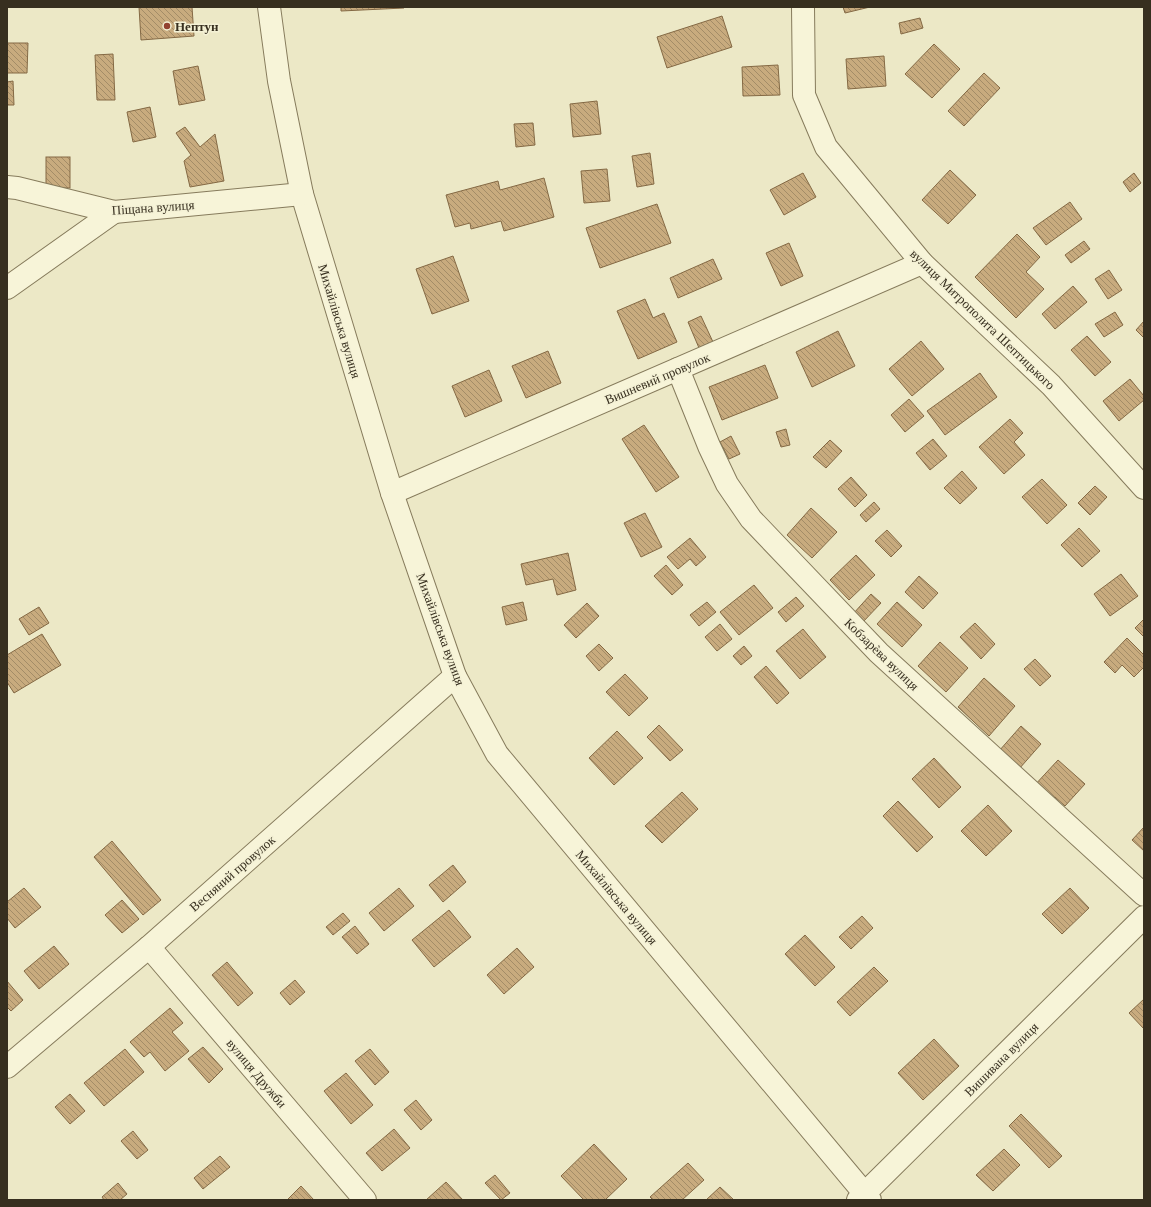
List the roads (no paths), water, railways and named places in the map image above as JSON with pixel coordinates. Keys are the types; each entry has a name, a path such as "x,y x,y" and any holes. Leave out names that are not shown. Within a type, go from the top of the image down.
{"street":[{"name":"Михайлівська вулиця","path":"269,7 280,81 302,194 392,493 455,676 497,754 864,1198"},
{"name":"вулиця Митрополита Шептицького","path":"803,7 804,95 826,147 922,263 1051,385 1144,488"},
{"name":"Піщана вулиця","path":"7,187 17,188 114,212 302,194"},
{"path":"7,288 114,212"},
{"name":"Вишневий провулок","path":"392,493 922,263"},
{"name":"Кобзарèва вулиця","path":"678,369 709,446 727,484 751,519 879,653 1144,895"},
{"name":"Весняний провулок","path":"7,1067 149,947 455,676"},
{"name":"Вишивана вулиця","path":"864,1198 1144,917"},
{"name":"вулиця Дружби","path":"149,947 365,1200"}],"place":[{"name":"Нептун","path":"167,26"}]}
